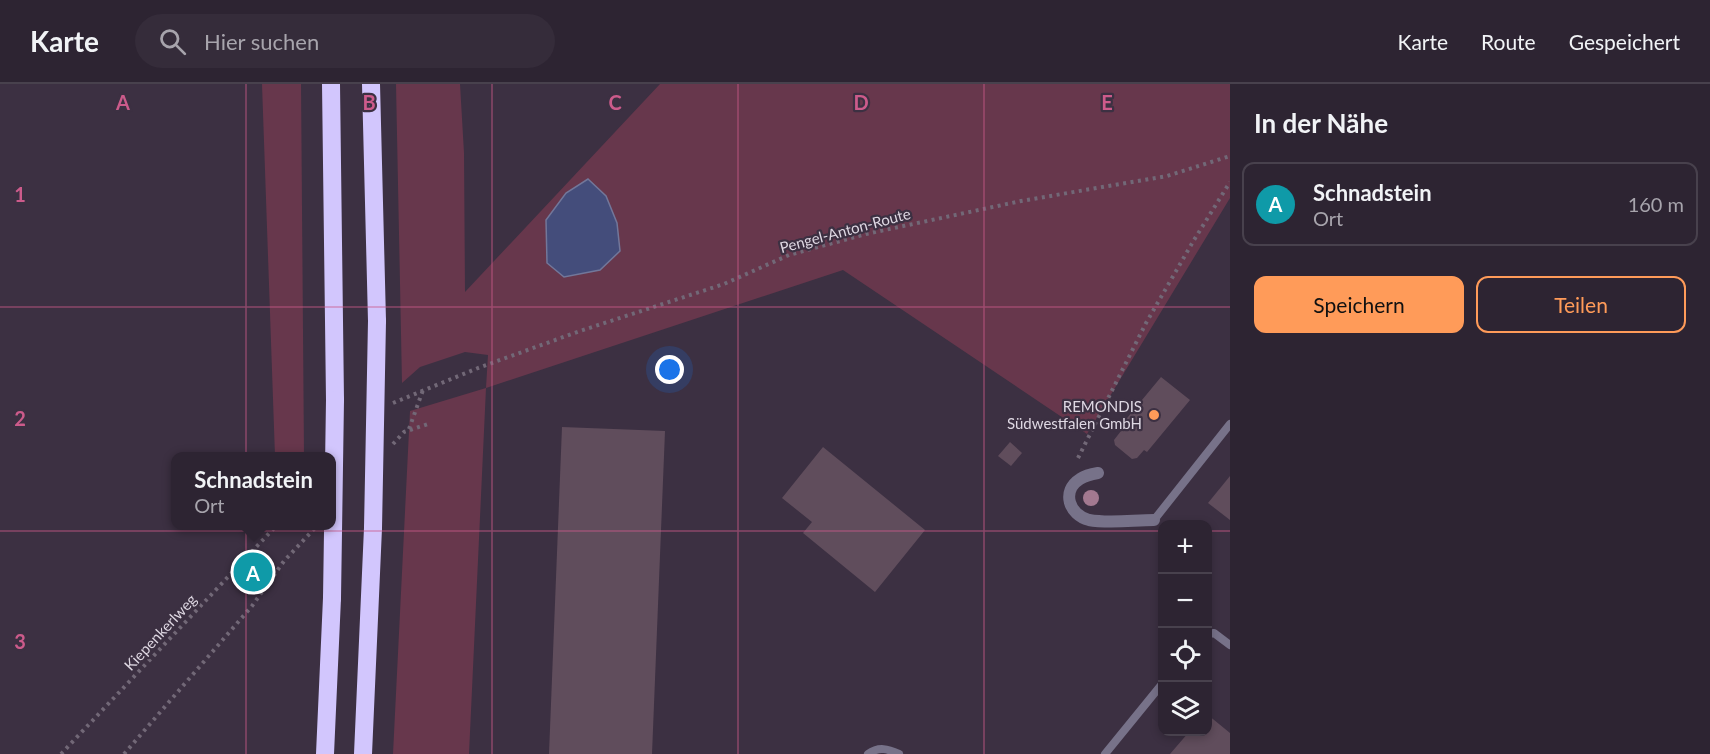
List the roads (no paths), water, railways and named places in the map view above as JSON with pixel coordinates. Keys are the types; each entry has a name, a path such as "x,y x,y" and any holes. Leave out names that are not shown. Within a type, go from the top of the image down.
{"highway":[{"path":"331,84 334,452"},
{"path":"363,754 373,528 377,321 371,84"},
{"path":"325,754 333,530"}],"street":[{"path":"1098,473 1077,480 1070,492 1070,505 1077,515 1091,520 1154,520"}],"lane":[{"path":"1154,520 1230,423"},
{"path":"1212,633 1230,645"},
{"path":"1105,754 1158,689"},
{"path":"868,754 886,748 899,754"}],"water":[{"path":"588,179 606,196 617,223 620,251 600,270 564,277 547,263 546,220 566,193"}],"place":[{"name":"REMONDIS Südwestfalen GmbH","path":"1154,415"},
{"name":"Schnadstein","path":"253,572"}]}
